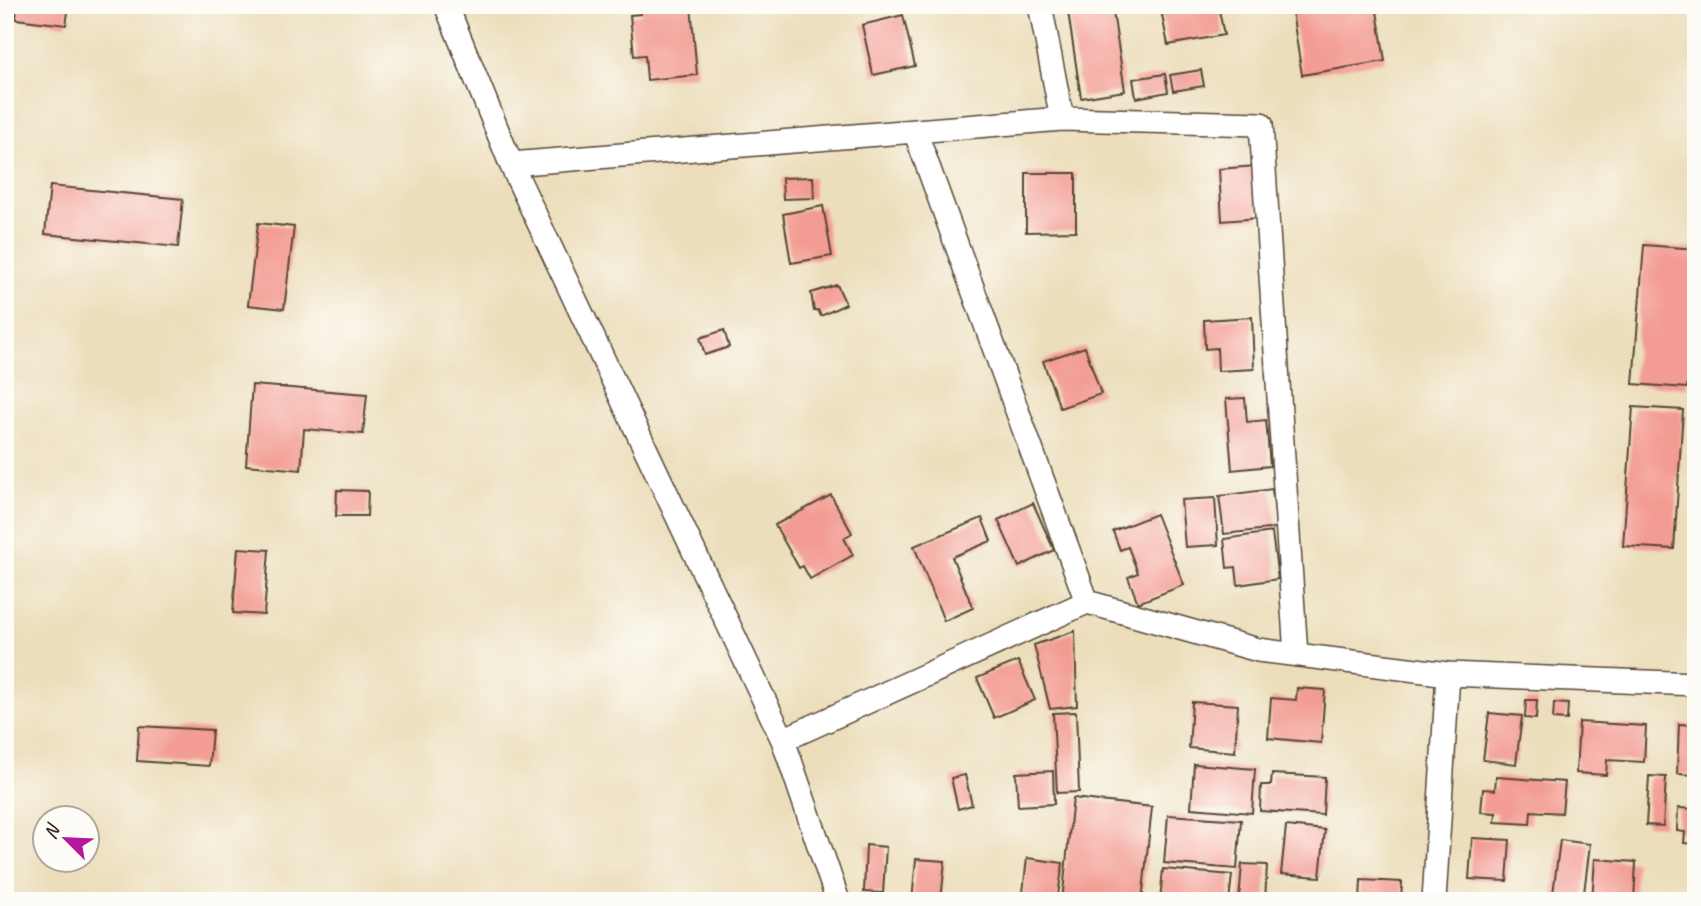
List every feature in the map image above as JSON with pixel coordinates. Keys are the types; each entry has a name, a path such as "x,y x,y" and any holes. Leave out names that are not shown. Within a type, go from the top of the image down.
{"street":[{"path":"446,5 511,164 783,740 838,901"},
{"path":"1040,5 1062,119"},
{"path":"511,164 1062,119 1261,124 1296,655"},
{"path":"915,131 1087,602"},
{"path":"783,740 1087,602 1258,650 1448,674 1696,684"},
{"path":"1434,901 1448,674"}],"building":[{"path":"17,5 69,6 66,25 16,19"},
{"path":"640,5 691,5 697,75 647,80 645,55 634,56 630,15 641,14"},
{"path":"1067,5 1112,5 1125,91 1081,98"},
{"path":"1160,5 1218,5 1224,35 1168,45"},
{"path":"1328,5 1376,5 1385,61 1302,75 1292,11"},
{"path":"903,15 915,66 873,75 862,25"},
{"path":"1201,70 1204,86 1173,91 1170,75"},
{"path":"1165,74 1168,92 1136,98 1133,79"},
{"path":"1256,166 1259,218 1222,221 1219,169"},
{"path":"1026,173 1076,173 1076,231 1026,232"},
{"path":"813,177 814,198 783,199 782,178"},
{"path":"50,186 183,199 178,247 45,234"},
{"path":"823,206 832,256 791,263 783,214"},
{"path":"258,223 294,227 284,309 248,305"},
{"path":"1644,245 1696,249 1687,388 1633,384"},
{"path":"837,285 846,304 821,316 818,310 814,311 811,293"},
{"path":"1252,317 1254,369 1218,371 1217,348 1205,349 1204,320"},
{"path":"724,330 729,347 705,355 700,338"},
{"path":"1085,347 1101,394 1060,408 1043,361"},
{"path":"252,385 367,394 363,434 304,429 301,470 246,465"},
{"path":"1245,398 1247,422 1266,420 1270,466 1232,470 1226,399"},
{"path":"1633,407 1683,410 1674,549 1623,546"},
{"path":"1272,489 1277,528 1224,534 1219,496"},
{"path":"337,490 368,491 367,516 336,516"},
{"path":"831,495 852,533 844,538 853,555 810,579 803,566 799,568 775,525"},
{"path":"1215,498 1218,545 1185,547 1181,500"},
{"path":"1033,503 1054,550 1019,567 998,520"},
{"path":"1156,514 1184,585 1138,603 1128,577 1138,573 1128,547 1120,550 1113,531"},
{"path":"982,518 991,541 952,557 973,608 944,621 914,546"},
{"path":"1272,532 1278,579 1238,585 1236,567 1227,568 1224,539"},
{"path":"238,548 269,550 264,615 233,613"},
{"path":"1075,631 1077,706 1050,709 1034,645"},
{"path":"1018,661 1035,700 994,718 977,678"},
{"path":"1297,688 1325,690 1321,743 1268,738 1271,698 1296,700"},
{"path":"1526,700 1537,700 1536,719 1525,718"},
{"path":"1192,702 1238,705 1235,752 1189,748"},
{"path":"1554,703 1568,704 1567,720 1553,719"},
{"path":"1076,712 1079,792 1057,793 1053,713"},
{"path":"1489,713 1522,716 1516,764 1483,760"},
{"path":"1579,722 1646,726 1644,762 1607,760 1606,775 1576,773"},
{"path":"1679,724 1696,725 1696,775 1677,774"},
{"path":"139,726 212,730 209,766 137,761"},
{"path":"1194,764 1255,769 1252,813 1191,808"},
{"path":"1053,771 1054,804 1018,806 1016,773"},
{"path":"1272,774 1325,777 1323,815 1260,811 1261,785 1271,785"},
{"path":"965,775 972,805 958,809 951,778"},
{"path":"1649,776 1666,777 1663,826 1646,825"},
{"path":"1496,777 1565,782 1562,813 1531,811 1530,824 1495,822 1496,813 1481,812 1483,789 1495,790"},
{"path":"1073,798 1152,807 1142,901 1062,901"},
{"path":"1678,808 1696,809 1696,844 1684,843 1685,832 1677,831"},
{"path":"1168,815 1241,820 1237,869 1164,863"},
{"path":"1286,826 1325,830 1320,877 1281,874"},
{"path":"1472,838 1510,840 1507,881 1469,879"},
{"path":"1560,840 1590,844 1583,901 1552,901"},
{"path":"866,845 886,847 883,893 864,892"},
{"path":"1027,858 1063,863 1057,901 1022,901"},
{"path":"916,859 945,861 941,901 912,901"},
{"path":"1595,859 1636,862 1634,901 1592,901"},
{"path":"1242,864 1267,865 1265,901 1239,901"},
{"path":"1163,869 1232,875 1229,901 1160,901"},
{"path":"1361,880 1402,882 1401,901 1360,901"}]}
